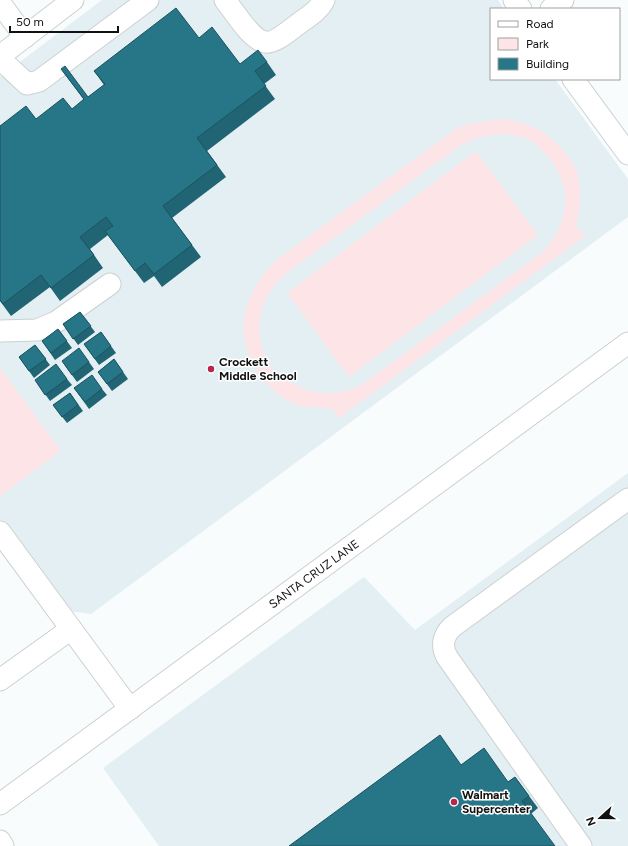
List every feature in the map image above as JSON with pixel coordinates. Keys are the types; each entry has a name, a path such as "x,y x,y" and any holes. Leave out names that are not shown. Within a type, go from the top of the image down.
{"street":[{"path":"74,0 0,58 27,84 39,81 148,0"},
{"path":"225,0 255,38 266,43 276,40 294,27 321,5 324,0"},
{"path":"514,0 520,8"},
{"path":"552,8 563,0"},
{"path":"0,3 25,37"},
{"path":"574,80 628,154"},
{"path":"0,331 37,330 56,322 110,284"},
{"name":"SANTA CRUZ LANE","path":"0,804 628,343"},
{"path":"581,846 447,657 444,651 444,639 447,632 452,627 628,499"},
{"path":"0,532 130,709"},
{"path":"0,680 71,629"},
{"path":"0,841 3,846"}],"shaded area":[{"name":"Crockett Middle School","path":"102,0 498,0 503,8 490,8 490,80 556,80 628,179 628,217 91,614 68,611 0,521 0,77"},
{"path":"628,473 628,846 159,846 103,768 364,577 415,630"}],"green space":[{"path":"508,119 523,123 543,132 563,149 568,156 576,170 580,184 579,209 575,231 578,228 585,236 339,418 331,408 297,405 285,399 273,390 263,380 249,355 245,341 244,327 245,313 250,298 261,278 270,266 457,128 476,123","holes":["501,134 524,138 536,144 557,169 562,181 565,193 563,217 552,240 544,251 367,381 355,387 337,393 316,392 290,382 275,372 264,354 259,332 265,301 277,282 285,274 461,145 480,137"]},
{"path":"476,151 538,235 349,377 287,293"},
{"path":"0,369 61,451 0,496"}],"building":[{"path":"176,8 199,38 212,27 240,64 258,50 267,62 255,71 266,86 197,138 217,165 163,206 192,245 154,274 145,263 135,271 105,231 113,226 106,217 80,237 94,255 51,288 41,275 3,304 0,300 0,126 26,106 36,119 63,98 72,109 84,99 61,69 65,66 88,97 105,84 94,71"},
{"path":"80,312 91,326 73,339 63,324"},
{"path":"58,329 67,341 51,353 42,341"},
{"path":"101,332 111,346 95,359 84,344"},
{"path":"35,345 46,359 29,371 19,357"},
{"path":"79,348 89,362 72,375 62,361"},
{"path":"114,359 123,372 107,384 98,372"},
{"path":"56,364 67,379 45,395 35,380"},
{"path":"92,375 102,389 85,402 74,388"},
{"path":"70,393 78,405 62,417 53,405"},
{"name":"Walmart Supercenter","path":"440,735 461,765 484,748 508,782 515,777 529,796 522,801 555,846 289,846"}],"place":[{"name":"Crockett Middle School","path":"211,369"},
{"name":"Walmart Supercenter","path":"454,802"}]}
